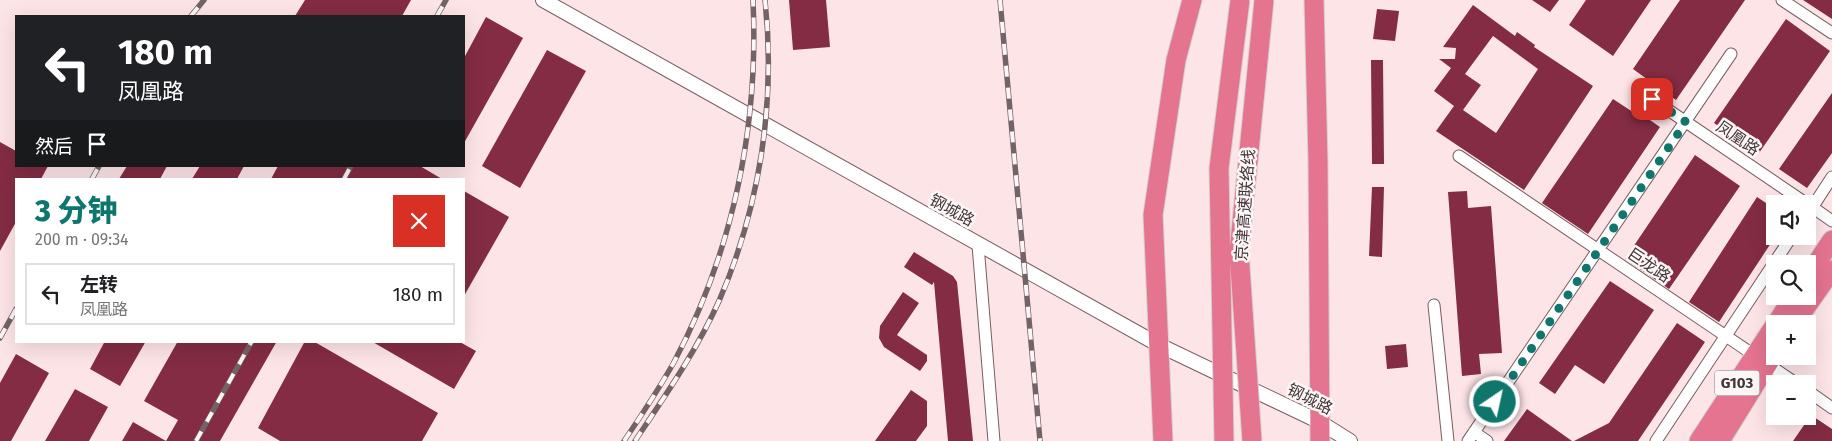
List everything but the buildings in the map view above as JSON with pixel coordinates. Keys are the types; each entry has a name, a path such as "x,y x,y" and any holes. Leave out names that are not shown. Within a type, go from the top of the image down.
{"highway":[{"path":"1163,441 1153,214 1176,60 1192,0"},
{"name":"京津高速联络线","path":"1224,441 1219,168 1240,0"},
{"name":"京津高速联络线","path":"1252,441 1239,252 1264,0"},
{"path":"1314,0 1318,162 1318,421 1320,441"},
{"path":"1816,264 1832,240"},
{"path":"1800,315 1832,270"},
{"name":"G103","path":"1699,441 1766,357"},
{"name":"G103","path":"1720,441 1766,357"}],"street":[{"name":"钢城路","path":"543,0 1159,345 1318,421 1350,441"},
{"path":"1782,0 1832,32"},
{"path":"1487,441 1471,437 1731,54"},
{"name":"凤凰路","path":"1652,99 1791,195"},
{"name":"巨龙路","path":"1459,156 1726,336 1766,357"},
{"path":"1816,197 1832,177"},
{"name":"凤凰路","path":"1816,212 1832,221"},
{"path":"978,245 994,441"},
{"path":"1656,441 1786,245"},
{"path":"1434,305 1448,441"},
{"name":"巨龙路","path":"1775,365 1787,375"},
{"path":"1816,397 1832,408"}],"railway":[{"path":"192,15 204,0"},
{"path":"438,15 446,0"},
{"path":"624,441 673,364 712,278 726,233 738,187 746,141 754,47 753,0"},
{"path":"635,441 701,337 719,301 745,229 754,191 766,115 768,38 765,0"},
{"path":"1000,0 1040,441"},
{"path":"93,178 98,167"},
{"path":"345,178 350,167"},
{"path":"0,338 15,311"},
{"path":"196,441 251,343"}],"route":[{"path":"1495,402 1686,122 1652,99"}]}
